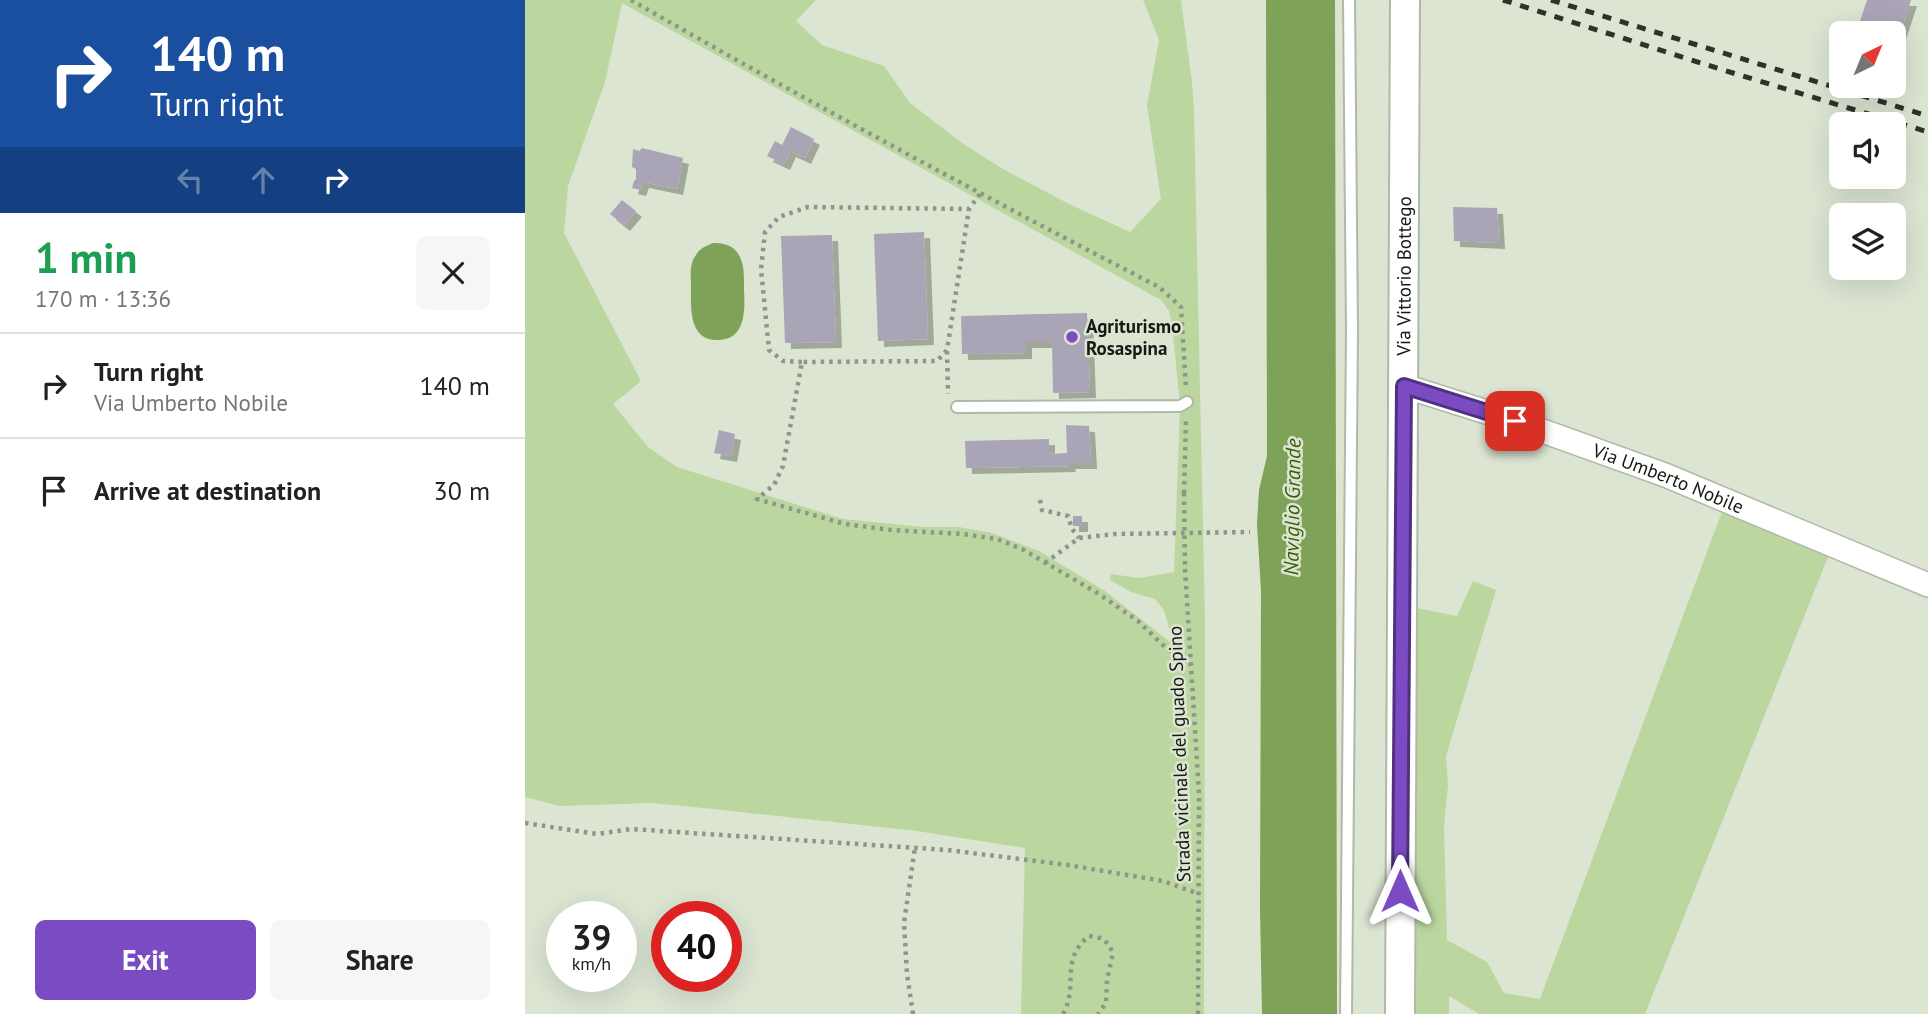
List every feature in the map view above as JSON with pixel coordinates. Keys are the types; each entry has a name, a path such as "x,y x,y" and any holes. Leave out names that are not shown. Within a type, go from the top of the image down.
{"street":[{"name":"Via Vittorio Bottego","path":"1400,1014 1405,9"},
{"name":"Via Umberto Nobile","path":"1404,386 1515,421 1665,475 1928,585"}],"lane":[{"path":"1346,1014 1352,331 1349,0"},
{"path":"957,407 1180,406 1187,402"}],"path":[{"path":"631,0 980,194 1159,287 1181,307"},
{"path":"957,407 950,400 947,391 947,350 969,209 980,194"},
{"path":"947,350 937,361 783,361 769,350 761,269 765,232 779,217 808,207 969,209"},
{"path":"802,362 783,466 774,485 757,499 845,524 997,539 1099,594 1191,665"},
{"name":"Strada vicinale del guado Spino","path":"1184,493 1185,569 1199,794 1198,1014"},
{"path":"1040,500 1042,510 1068,516 1072,529 1079,538"},
{"path":"1045,563 1079,538 1115,534 1250,533"},
{"path":"525,823 597,834 631,829 915,847 1068,865 1163,881 1199,894"},
{"path":"913,1014 904,923 915,847"},
{"path":"1063,1014 1070,998 1069,977 1075,953 1089,936 1101,937 1108,942 1113,953 1107,980 1106,1003 1098,1014"}],"shaded area":[{"path":"525,0 816,0 796,21 822,45 884,66 910,103 962,143 1003,169 1130,232 1161,199 1147,105 1159,40 1143,0 1181,0 1194,112 1205,619 1204,1014 1021,1014 1025,848 917,831 714,809 652,803 559,806 525,797","holes":["622,3 1161,300 1169,311 1172,324 1180,406 1174,572 1139,578 1111,574 1110,580 1131,592 1155,599 1164,610 1174,645 1105,591 1039,551 992,533 959,527 923,527 843,519 677,467 648,447 613,404 641,381 564,233 568,186 605,82"]},
{"path":"1723,509 1830,552 1645,1014 1479,1014 1449,996 1449,1014 1415,1014 1416,608 1457,616 1473,581 1496,590 1446,756 1448,785 1444,827 1447,940 1487,962 1504,993 1540,999"}],"water":[{"name":"Naviglio Grande","path":"1266,0 1335,0 1337,1014 1262,1014 1261,591 1257,524 1259,490 1267,456"},
{"path":"713,243 734,249 742,262 744,273 742,322 734,335 719,340 709,339 697,329 693,322 691,304 692,262 699,251"}],"building":[{"path":"1867,0 1911,0 1904,21 1860,21"},
{"path":"791,127 814,139 805,158 790,151 784,164 767,156 775,141 782,145"},
{"path":"642,148 683,158 677,189 643,182 640,190 632,188 636,179 636,169 632,167 633,149 639,151"},
{"path":"622,200 636,211 624,225 610,214"},
{"path":"1453,207 1497,208 1499,243 1454,241"},
{"path":"924,232 928,339 878,341 874,234"},
{"path":"832,235 836,342 785,343 781,236"},
{"path":"1087,313 1090,392 1053,393 1052,342 1026,342 1026,353 962,354 961,316"},
{"path":"1066,425 1089,426 1091,463 1069,463 1070,466 966,468 965,441 1049,439 1049,454 1067,453"},
{"path":"719,430 735,434 731,456 714,453"},
{"path":"1073,516 1082,516 1082,526 1073,526"}],"railway":[{"path":"1503,0 1928,132"},
{"path":"1551,0 1928,116"}],"place":[{"name":"Agriturismo Rosaspina","path":"1072,337"}],"route":[{"path":"1400,891 1404,386 1515,421"}]}
